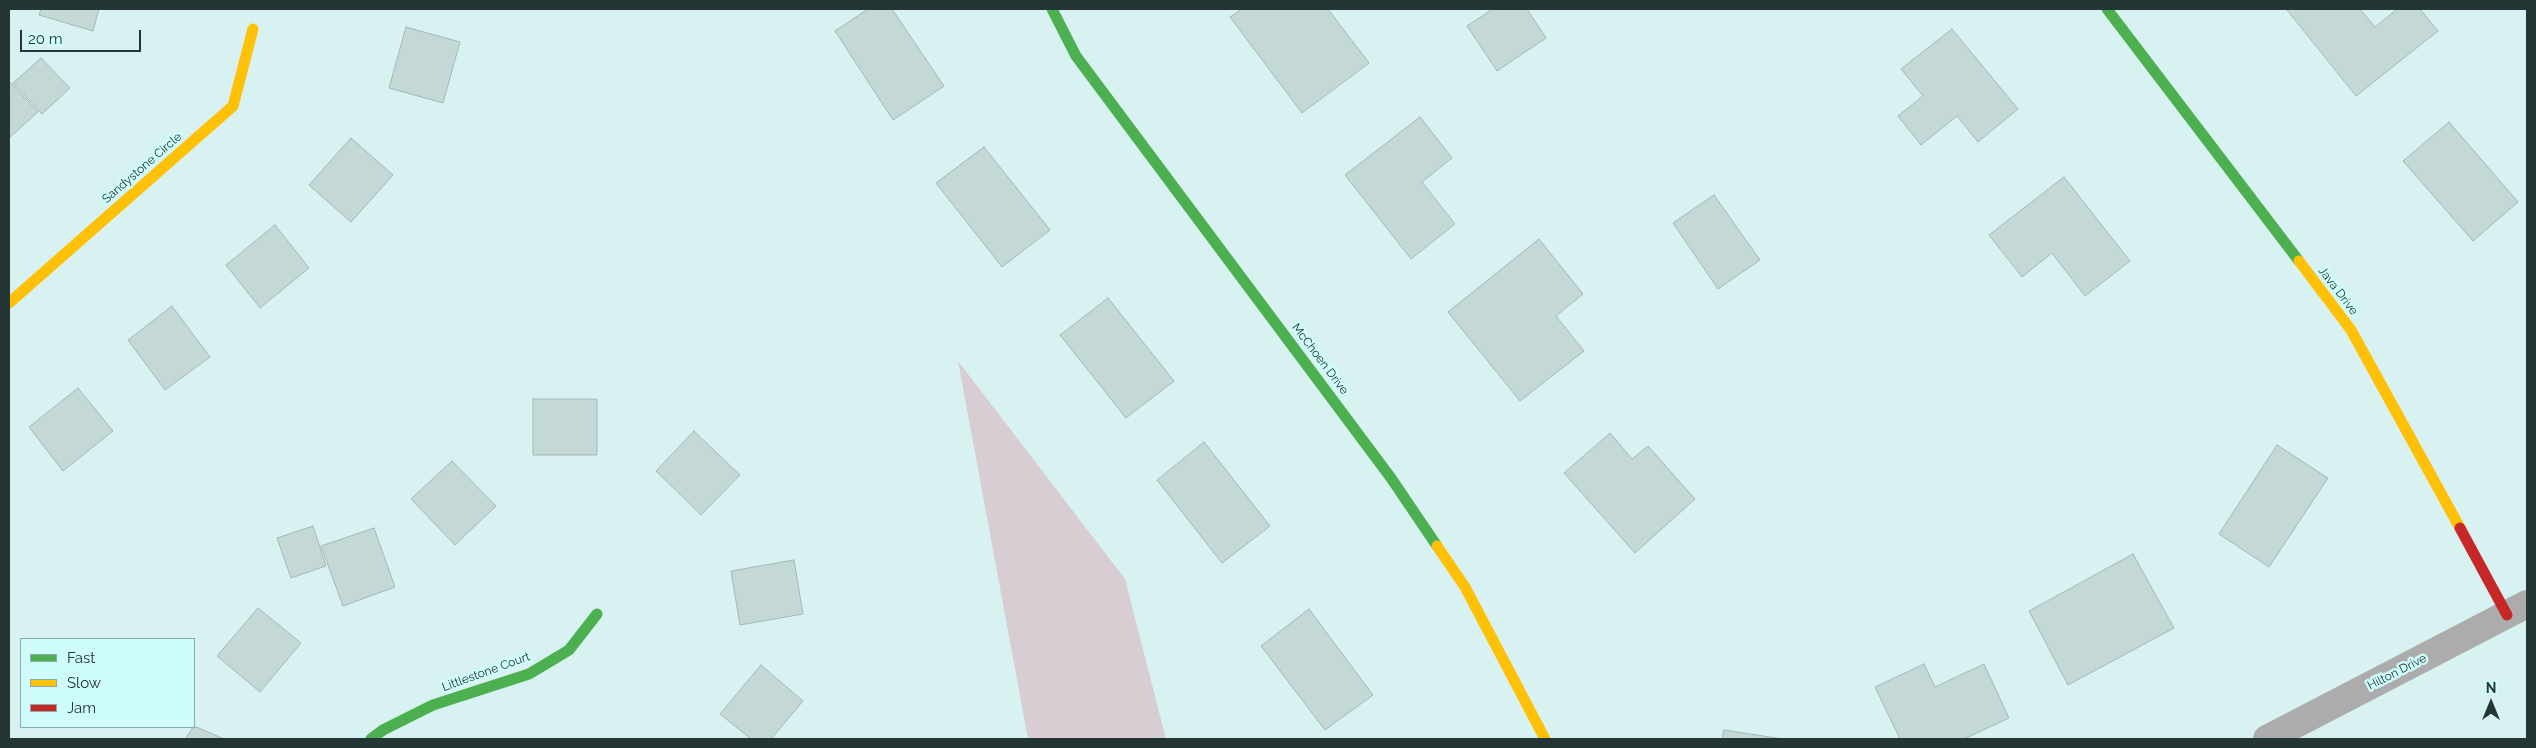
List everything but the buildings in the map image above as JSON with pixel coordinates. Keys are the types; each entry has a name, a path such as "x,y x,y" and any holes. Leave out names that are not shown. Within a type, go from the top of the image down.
{"street":[{"name":"McChoen Drive","path":"1052,9 1076,56 1392,478 1465,587 1545,739"},
{"name":"Java Drive","path":"2107,9 2351,330 2517,610"},
{"name":"Sandystone Circle","path":"9,303 233,106 252,29"},
{"name":"Hilton Drive","path":"2267,739 2517,610"},
{"name":"Littlestone Court","path":"371,739 383,730 433,705 529,674 569,650 596,614"}],"shaded area":[{"path":"958,361 1125,579 1166,739 1028,739"}],"traffic: fast":[{"path":"1052,9 1076,56 1391,478 1437,546"},
{"path":"2107,9 2299,261"},
{"path":"371,739 383,730 433,705 529,674 569,650 597,614"}],"traffic: slow":[{"path":"9,303 233,106 253,29"},
{"path":"2299,261 2351,330 2460,528"},
{"path":"1437,546 1465,587 1545,739"}],"traffic: jam":[{"path":"2460,528 2507,615"}]}
